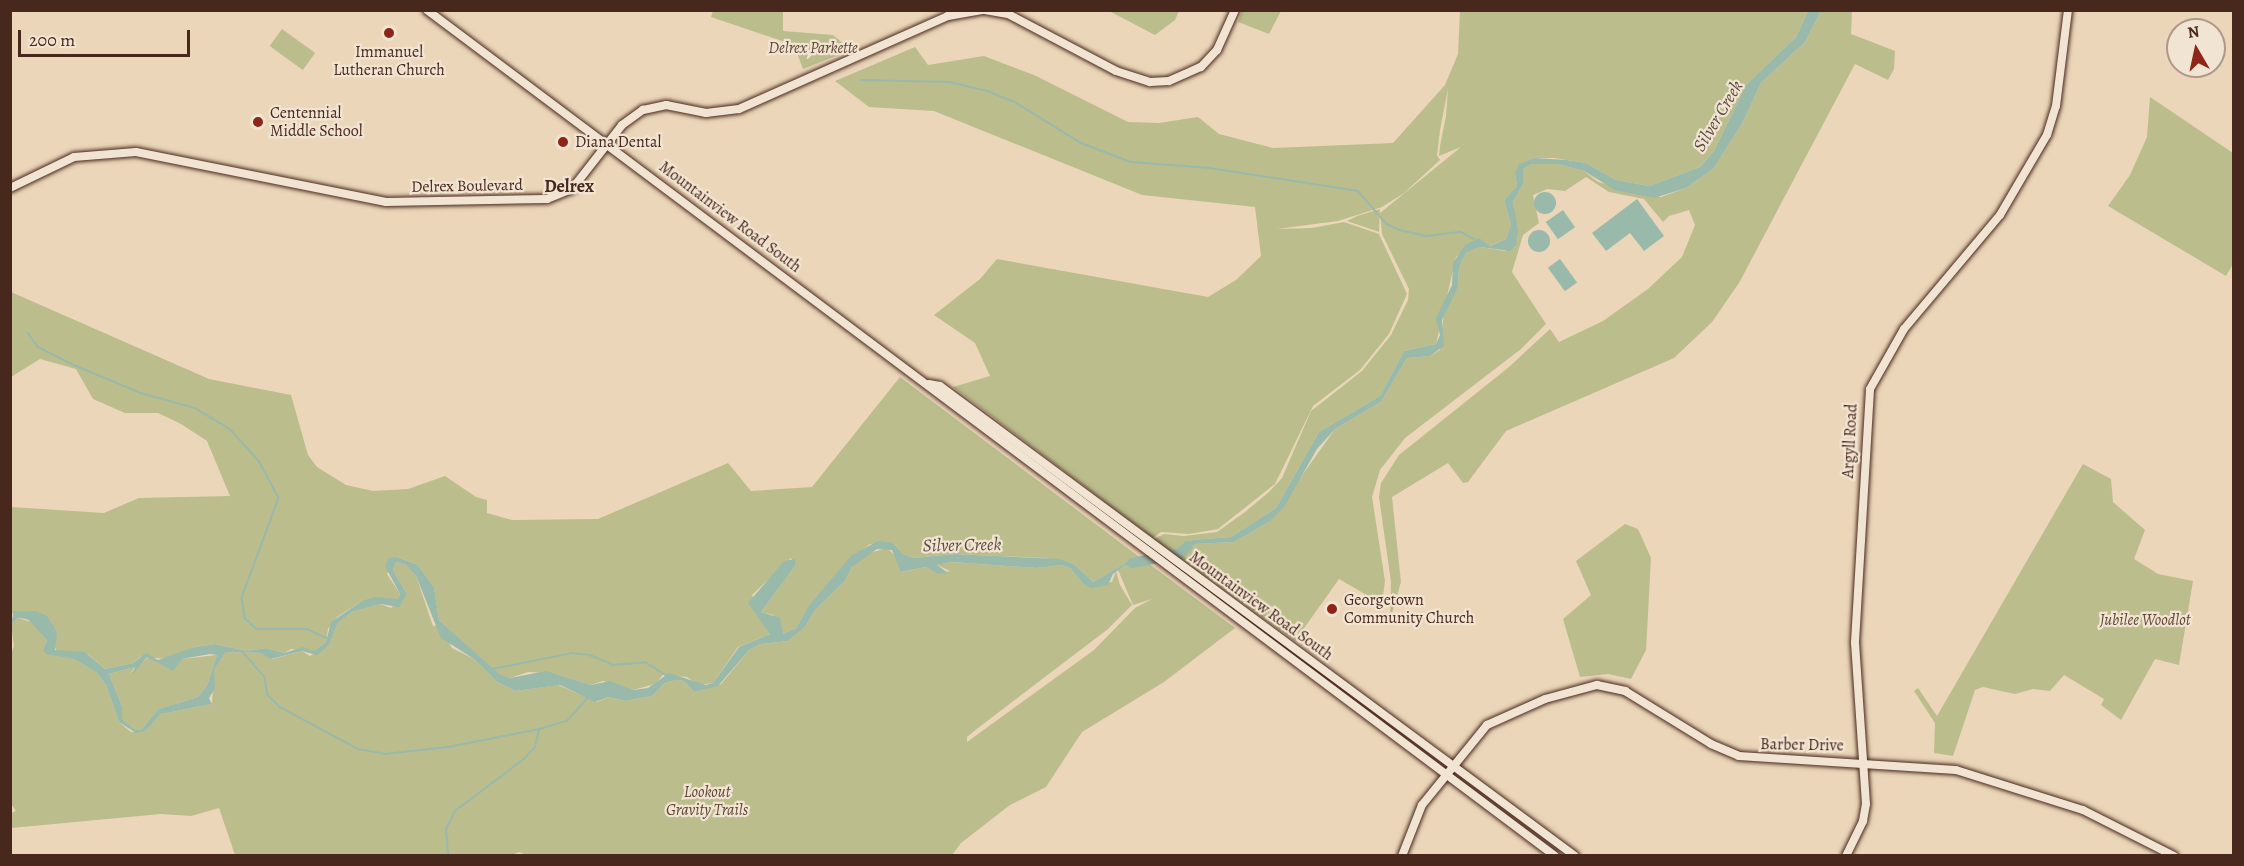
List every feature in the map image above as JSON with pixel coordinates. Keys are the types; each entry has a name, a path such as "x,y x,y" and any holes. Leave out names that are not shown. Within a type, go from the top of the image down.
{"street":[{"name":"Mountainview Road South","path":"427,10 929,384 948,393 1129,535 1555,855"},
{"name":"Delrex Boulevard","path":"10,189 74,157 136,152 386,202 547,199 572,189 622,125 644,110 666,105 706,113 739,109 948,16 984,10 1008,14 1116,71 1150,82 1169,81 1201,67 1218,50 1235,10"},
{"name":"Argyll Road","path":"1846,855 1865,810 1864,762 1855,642 1870,389 1904,329 2000,215 2047,135 2056,106 2068,10"},
{"name":"Mountainview Road South","path":"1215,598 1575,855"},
{"name":"Barber Drive","path":"1402,855 1417,813 1487,725 1545,699 1597,685 1625,691 1717,748 1739,756 1864,762 1961,771 2090,813 2174,855"}],"green space":[{"path":"1179,10 1175,20 1155,35 1109,11"},
{"path":"1242,10 1281,11 1269,34 1238,22"},
{"name":"Delrex Parkette","path":"713,11 783,11 783,31 833,35 851,50 803,69 794,45 711,17"},
{"path":"1460,11 1808,11 1796,37 1746,85 1714,151 1700,167 1649,186 1616,180 1586,163 1554,158 1535,158 1515,174 1517,186 1504,200 1511,225 1506,239 1489,246 1476,240 1456,257 1436,344 1404,351 1380,396 1319,432 1276,508 1231,537 1192,540 1175,554 1154,539 1164,534 1184,536 1217,532 1269,492 1282,478 1311,411 1362,371 1391,335 1408,300 1409,289 1382,234 1380,213 1461,147 1439,156 1448,89 1437,155 1440,160 1404,193 1382,207 1338,221 1277,229 1312,228 1344,222 1379,234 1407,294 1389,334 1360,370 1313,406 1275,484 1218,529 1189,534 1161,532 1153,538 953,387 990,376 975,343 934,315 980,279 997,259 1208,297 1236,280 1261,256 1255,207 1142,195 934,111 869,107 835,81 915,47 928,65 984,56 1034,75 1128,122 1159,123 1198,117 1219,134 1273,148 1393,143 1445,85 1458,54"},
{"path":"1821,11 1852,11 1851,34 1895,51 1894,69 1888,80 1855,64 1739,283 1712,322 1674,358 1506,431 1468,482 1463,483 1448,463 1392,497 1401,582 1390,620 1391,582 1379,497 1381,483 1399,455 1509,367 1550,329 1559,342 1603,321 1648,289 1682,257 1695,225 1689,210 1669,216 1663,222 1644,199 1609,192 1586,177 1565,191 1547,189 1533,195 1539,223 1523,235 1512,272 1546,324 1521,349 1405,438 1380,470 1372,497 1385,581 1382,604 1339,579 1295,641 1180,558 1195,544 1234,542 1269,522 1335,429 1381,402 1407,358 1430,356 1440,350 1444,312 1458,287 1459,268 1466,253 1480,247 1505,251 1517,240 1513,202 1523,184 1523,169 1532,164 1558,164 1584,171 1598,182 1661,197 1686,188 1714,168 1743,122 1761,83 1805,42"},
{"path":"282,29 315,53 303,70 270,46"},
{"path":"2150,97 2233,153 2233,264 2226,276 2108,206 2130,175 2147,137"},
{"path":"1380,209 1379,232 1347,221 1357,216"},
{"path":"11,292 209,379 291,395 308,455 317,467 346,485 373,491 408,489 445,476 476,497 487,500 487,513 512,520 598,519 728,463 751,491 812,487 900,377 1146,562 1127,562 1093,582 1075,565 1045,558 954,554 914,558 903,554 893,543 870,544 848,561 809,605 796,628 783,634 773,615 761,612 795,566 791,558 752,595 770,634 738,647 713,683 699,685 687,677 663,675 655,684 633,690 603,681 591,685 552,673 528,672 510,678 498,674 439,620 434,587 418,565 397,557 387,574 400,594 398,599 362,601 337,617 328,629 326,642 314,651 291,649 284,653 266,648 247,651 215,644 195,647 171,659 140,657 133,663 105,669 88,654 57,651 53,644 57,632 11,613 11,507 104,513 139,498 230,496 207,441 181,424 158,413 125,413 93,399 76,369 40,359 11,377"},
{"name":"Jubilee Woodlot","path":"2083,464 2111,479 2113,502 2145,530 2134,559 2158,574 2193,581 2179,665 2155,659 2121,720 2101,705 2104,699 2064,675 2050,691 2033,689 2015,694 1983,687 1975,690 1953,756 1934,753 1935,723 1914,691 1918,688 1937,716"},
{"path":"1625,524 1638,529 1651,558 1646,650 1631,679 1608,674 1580,677 1563,619 1591,595 1576,561"},
{"name":"Lookout Gravity Trails","path":"887,548 899,559 902,572 926,567 937,574 950,571 937,565 950,562 1037,568 1061,565 1070,568 1084,585 1112,582 1116,571 1120,585 1132,605 1108,629 967,737 967,742 1094,650 1135,608 1152,599 1133,605 1118,570 1125,565 1152,566 1235,628 1164,682 1082,732 1046,787 1010,805 961,843 952,855 529,856 519,852 509,856 235,855 219,808 191,816 161,814 11,828 11,813 16,811 11,804 10,657 14,646 11,624 18,618 35,623 47,640 43,650 74,659 97,673 106,685 119,722 131,732 147,730 161,714 212,704 214,670 226,652 261,653 273,659 302,651 310,656 329,645 338,623 352,612 380,604 391,608 407,594 393,570 396,562 406,565 416,576 433,626 439,625 452,648 474,659 497,682 515,691 558,685 597,702 609,697 625,701 652,696 665,683 676,680 684,681 694,692 721,684 749,650 761,644 788,641 804,628 816,609 845,581 852,567 866,554"},
{"path":"217,655 207,685 198,697 158,709 142,729 136,730 122,719 122,706 109,674 135,667 130,674 148,657 169,665 182,659"}],"shaded area":[{"path":"1808,11 1821,11 1805,42 1761,83 1743,122 1714,168 1686,188 1654,198 1615,190 1584,171 1558,164 1532,164 1523,169 1523,184 1513,202 1518,231 1516,245 1510,251 1480,247 1466,253 1459,268 1458,287 1442,320 1444,346 1430,356 1407,358 1381,402 1335,429 1317,449 1284,507 1269,522 1234,542 1195,544 1180,558 1175,554 1192,540 1231,537 1276,508 1319,432 1380,396 1404,351 1436,344 1440,335 1436,318 1452,285 1453,263 1465,245 1479,238 1490,246 1506,239 1511,225 1504,200 1517,186 1515,174 1519,164 1535,158 1586,163 1616,180 1649,186 1700,167 1714,151 1746,85 1796,37"},
{"path":"1545,192 1553,195 1556,203 1553,211 1545,214 1537,211 1534,203 1537,195"},
{"path":"1637,199 1664,236 1644,251 1630,233 1606,251 1592,233"},
{"path":"1563,210 1575,227 1558,239 1546,222"},
{"path":"1535,230 1543,230 1550,237 1550,245 1543,252 1535,252 1528,245 1528,237"},
{"path":"1560,259 1577,282 1565,291 1548,268"},
{"path":"878,541 893,543 903,554 914,558 954,554 1060,559 1075,565 1093,582 1127,562 1146,562 1152,566 1125,565 1113,574 1108,585 1091,588 1084,585 1070,568 1061,565 1037,568 951,562 937,565 948,573 937,574 926,567 901,572 892,550 877,549 852,567 845,581 816,609 804,628 788,641 761,644 749,650 718,686 694,692 684,681 676,680 665,683 652,696 625,701 609,697 595,702 560,685 515,691 497,682 474,659 441,638 416,576 406,565 396,562 393,570 407,594 399,607 380,604 352,612 338,623 329,645 317,655 302,651 271,659 261,653 226,652 214,670 215,688 209,698 212,704 161,714 147,730 136,733 119,722 106,685 97,673 74,659 46,654 43,650 47,640 28,619 18,618 11,624 14,611 36,611 47,616 57,632 55,650 85,652 105,669 133,663 146,653 158,660 195,647 215,644 247,651 266,648 284,653 303,647 314,651 326,642 331,622 362,601 375,597 398,599 400,594 385,566 389,558 397,557 418,565 434,587 439,620 499,674 510,678 546,671 591,685 610,681 633,690 648,688 669,673 706,685 713,683 739,647 770,634 748,603 784,561 795,559 795,566 761,612 780,618 783,634 796,628 809,605 852,555","holes":["217,655 207,685 198,697 158,709 142,729 136,730 122,719 122,706 109,674 135,667 132,675 147,657 173,671 182,659"]}],"waterway":[{"path":"861,80 949,82 985,90 1015,102 1081,143 1131,162 1210,168 1358,191 1387,224 1400,230 1426,236 1461,232 1478,241"},
{"path":"28,333 38,347 74,365 141,393 195,408 230,429 259,461 279,498 242,598 245,618 257,629 307,629 328,639"},
{"name":"Silver Creek","path":"1132,563 1179,554 1188,546"},
{"path":"243,652 265,677 268,695 280,707 358,749 385,754 448,747 540,729 567,721 587,699"},
{"path":"493,669 572,653 590,655 613,665 645,662 666,675"},
{"path":"448,856 446,829 455,811 524,759 535,747 539,730"}],"place":[{"name":"Immanuel Lutheran Church","path":"389,33"},
{"name":"Centennial Middle School","path":"258,122"},
{"name":"Diana Dental","path":"563,142"},
{"name":"Georgetown Community Church","path":"1332,609"}],"district":[{"name":"Delrex","path":"569,186"}]}
